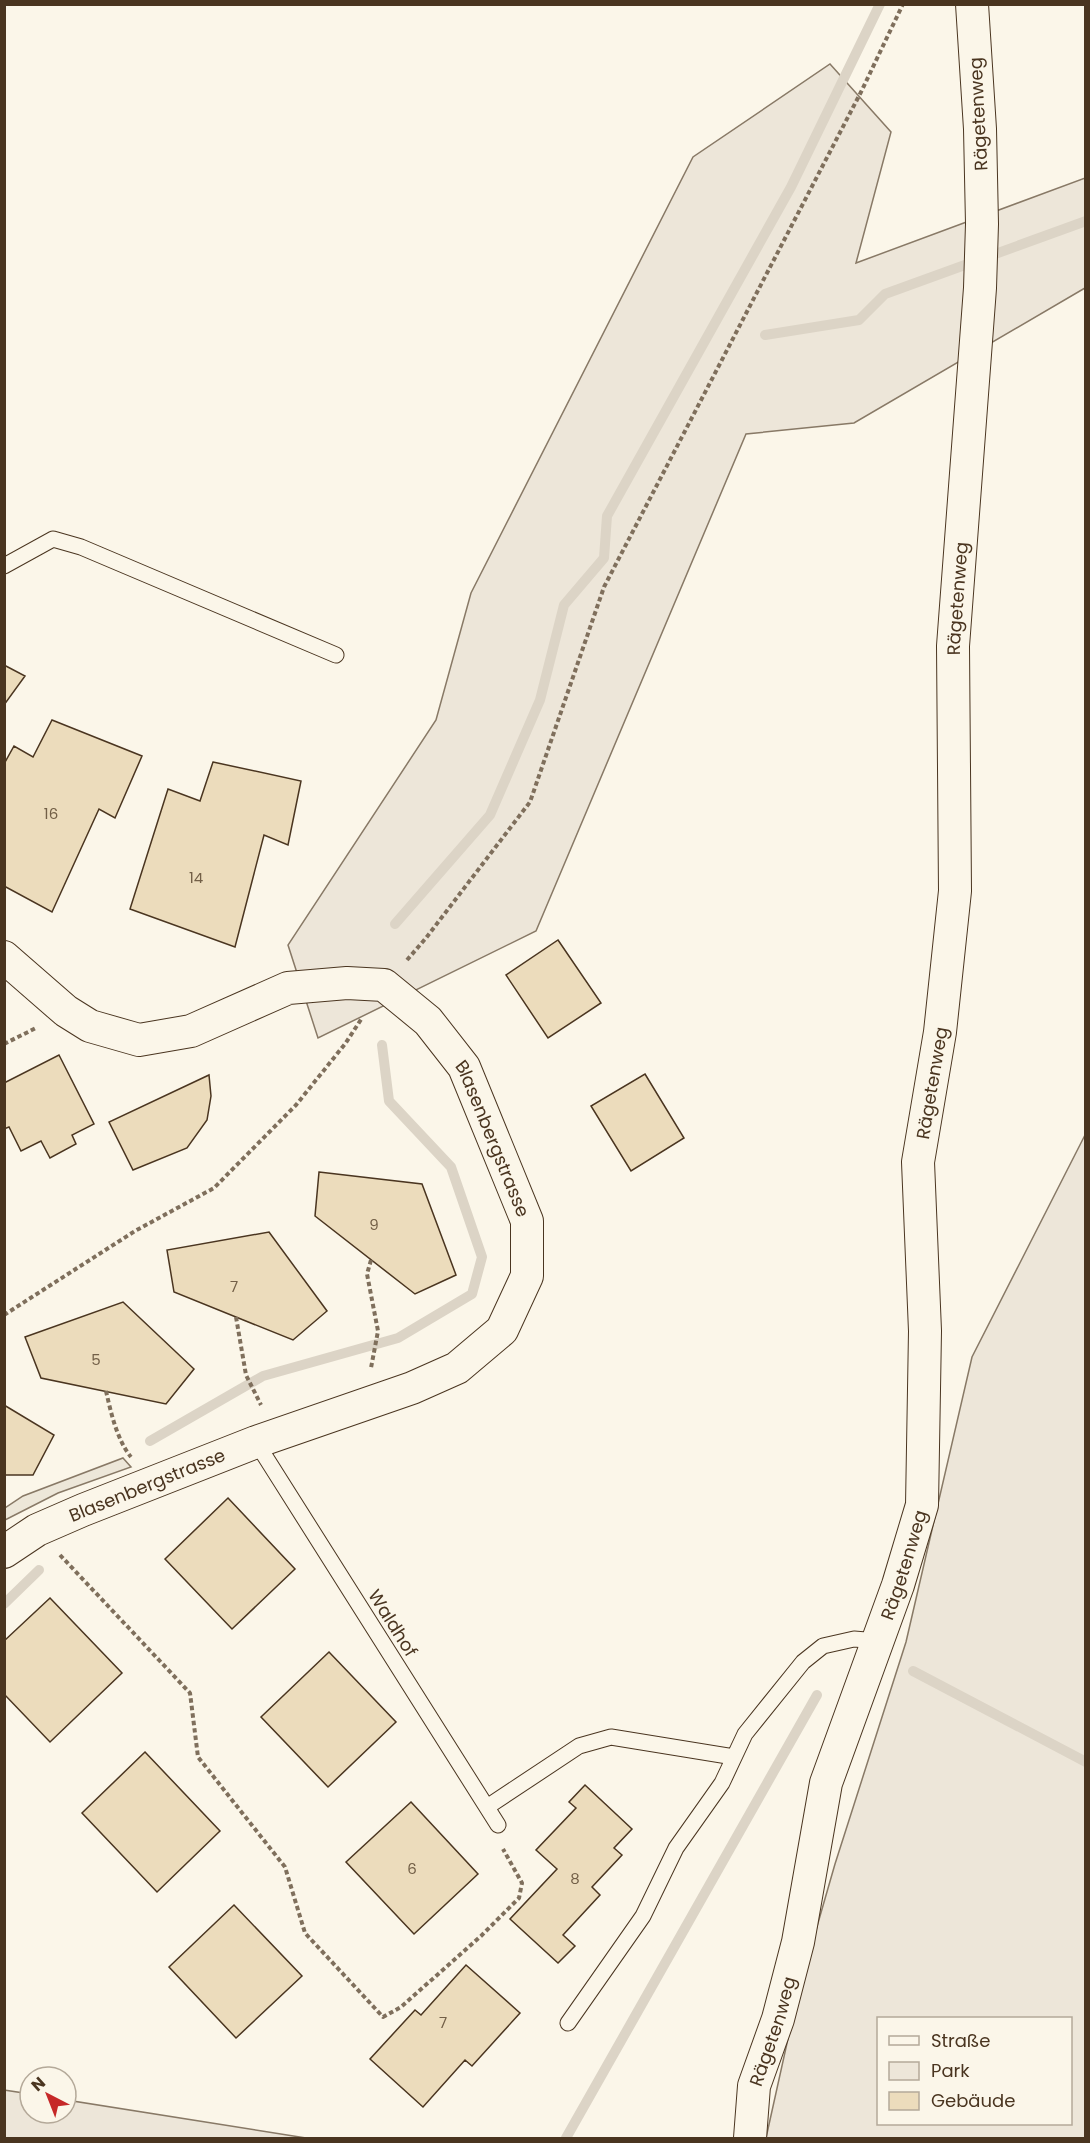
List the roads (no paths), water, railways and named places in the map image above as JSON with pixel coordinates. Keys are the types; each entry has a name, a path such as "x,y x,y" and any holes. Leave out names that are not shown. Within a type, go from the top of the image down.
{"street":[{"name":"Rägetenweg","path":"750,2139 754,2086 778,2019 798,1942 826,1783 898,1585 922,1505 925,1331 918,1162 940,1032 954,891 952,646 980,288 982,224 980,129 972,4"},
{"name":"Blasenbergstrasse","path":"4,957 74,1016 90,1026 139,1040 191,1030 288,988 347,983 384,985 428,1021 464,1067 527,1221 527,1276 502,1330 457,1368 412,1388 255,1442 37,1530 4,1552"}],"lane":[{"path":"4,566 52,538 81,547 336,655"},
{"name":"Waldhof","path":"255,1442 498,1825"},
{"path":"568,2023 643,1916 675,1848 722,1783 745,1734 803,1662 823,1646 854,1639 878,1641"},
{"path":"487,1807 579,1746 611,1737 734,1757"}],"waterway":[{"path":"395,924 490,815 540,700 564,605 604,558 607,516 791,187 880,4"},
{"path":"765,335 859,320 885,294 1086,221"},
{"path":"150,1441 263,1376 398,1338 472,1294 482,1257 451,1167 389,1101 382,1045"},
{"path":"4,1604 39,1570"},
{"path":"913,1671 1086,1762"},
{"path":"566,2138 817,1695"}]}
